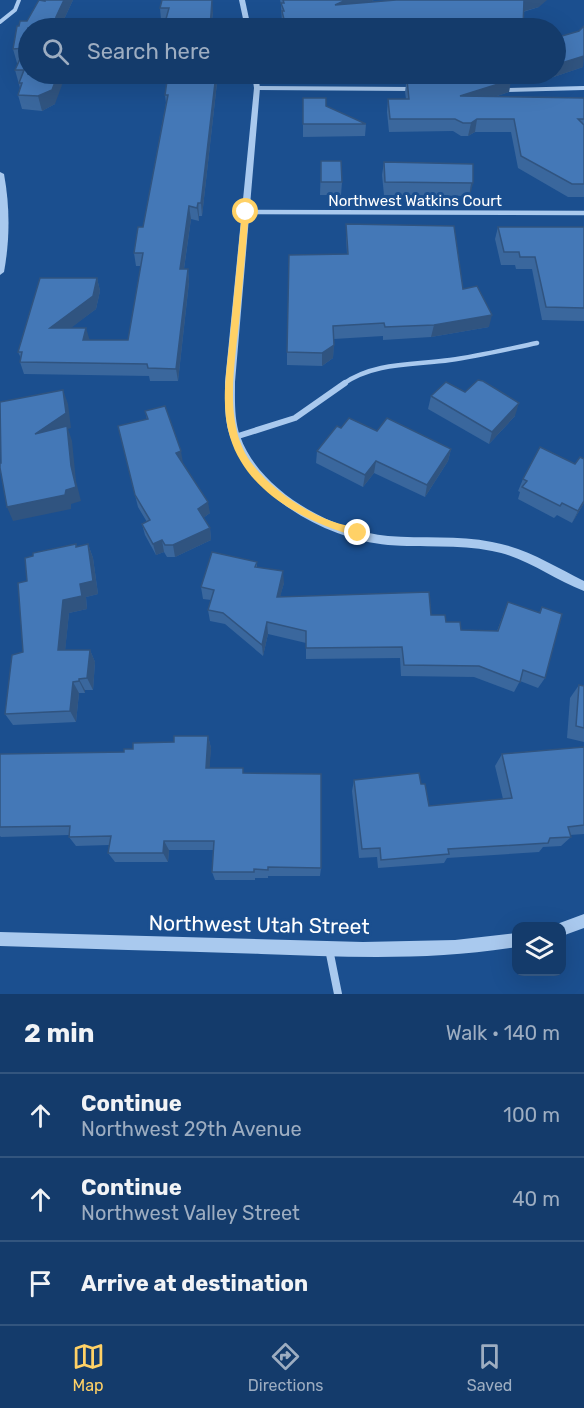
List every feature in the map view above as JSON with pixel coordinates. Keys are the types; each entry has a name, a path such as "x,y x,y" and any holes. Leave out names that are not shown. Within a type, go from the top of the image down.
{"street":[{"path":"0,22 10,16 19,4 19,0"},
{"path":"242,0 246,18"},
{"path":"256,84 230,382 231,414 235,437 248,466 270,490 302,511 328,524 384,540 468,543 505,549 584,586"},
{"path":"257,88 421,89"},
{"path":"503,90 584,88"},
{"path":"0,174 6,206 6,230 0,272"},
{"name":"Northwest Watkins Court","path":"246,212 584,213"},
{"path":"235,437 295,418 351,378 378,368 452,360 537,343"},
{"path":"566,927 584,921"},
{"name":"Northwest Utah Street","path":"0,939 329,948 428,948 483,945 512,941"},
{"path":"329,948 338,994"}],"building":[{"path":"39,0 64,0 56,18 29,18"},
{"path":"162,0 212,0 211,18 166,18 169,8 160,8"},
{"path":"283,0 346,0 335,5 396,0 524,0 523,18 284,18 281,3 284,3"},
{"path":"17,26 18,49 13,49"},
{"path":"584,26 584,56 566,62 566,35 579,31"},
{"path":"22,84 54,84 52,90 38,96 18,95"},
{"path":"167,84 215,84 201,203 198,203 197,208 189,206 180,269 188,269 176,369 148,368 147,364 20,362 22,352 18,352 40,278 97,278 93,296 50,328 86,328 83,340 128,340 143,253 134,253 138,227 143,227 168,95 165,95"},
{"path":"407,84 498,84 460,96 584,98 584,119 578,119 584,125 584,184 572,184 521,156 514,119 477,119 471,123 463,123 455,119 390,119 388,99 409,99"},
{"path":"303,98 326,98 326,106 366,124 303,124"},
{"path":"321,161 341,161 342,182 321,182"},
{"path":"384,162 473,164 473,183 385,182"},
{"path":"346,224 454,226 463,289 477,286 492,315 434,325 385,327 384,323 333,326 334,345 322,353 287,352 289,255 348,254"},
{"path":"498,227 584,227 584,308 546,307 535,257 520,257 519,252 504,252"},
{"path":"478,380 519,403 492,432 431,396 446,382 465,392"},
{"path":"63,390 66,413 35,434 67,426 71,466 76,487 66,490 65,495 7,507 0,468 0,402"},
{"path":"165,406 181,451 176,453 208,502 198,509 210,528 173,545 165,545 162,540 153,544 142,524 150,520 135,495 118,426 148,419 145,411"},
{"path":"349,418 377,431 387,418 451,449 427,485 376,461 365,475 317,451 337,426 341,428"},
{"path":"540,447 575,464 580,457 584,459 584,501 578,511 562,503 560,506 522,487 527,481 523,479"},
{"path":"76,544 76,547 88,544 93,581 80,584 82,596 63,600 58,650 90,650 87,678 73,682 70,711 5,714 12,655 23,652 18,583 27,581 25,558 33,556 33,553"},
{"path":"212,552 257,562 255,567 283,571 277,597 429,592 431,615 445,615 446,622 460,622 461,630 498,631 508,602 540,613 542,607 562,614 545,678 523,670 520,682 479,666 404,665 402,647 306,648 306,631 267,622 262,645 223,613 208,610 214,590 201,587"},
{"path":"579,685 584,686 584,728 576,726"},
{"path":"174,736 208,736 206,768 243,768 243,773 321,774 321,868 268,867 268,870 254,869 254,872 212,872 214,841 164,841 163,853 108,853 111,836 69,837 70,826 0,827 0,754 124,752 124,749 133,749 133,743 174,742"},
{"path":"584,747 584,825 568,827 571,837 550,838 548,843 448,849 449,854 381,860 380,848 362,849 354,780 419,773 421,784 425,784 429,806 512,798 502,754"}],"route":[{"path":"246,212 230,382 231,414 235,437 248,466 270,490 302,511 328,524 358,533"}]}
